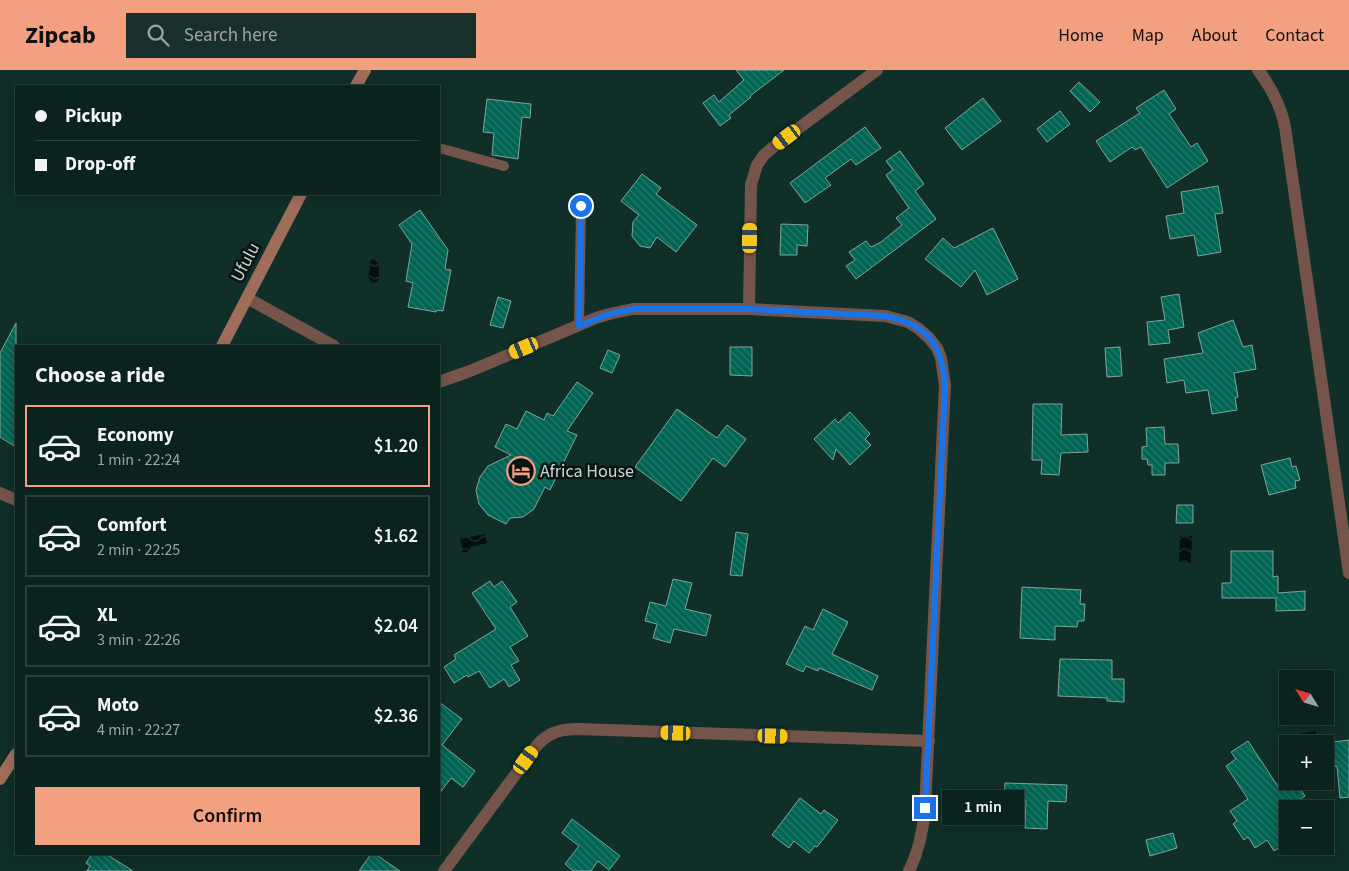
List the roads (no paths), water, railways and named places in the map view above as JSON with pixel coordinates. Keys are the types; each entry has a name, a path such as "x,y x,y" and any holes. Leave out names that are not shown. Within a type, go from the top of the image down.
{"street":[{"path":"357,85 365,70"},
{"path":"749,309 751,185 757,165 772,148 877,70"},
{"path":"1258,70 1273,93 1283,115 1349,573"},
{"name":"Ufulu","path":"222,345 299,195"},
{"path":"246,298 332,345"},
{"path":"440,382 470,372 609,314 633,309 749,309 885,316 897,318 919,329 930,338 941,358 945,385 929,741 923,830 916,858 909,871"},
{"path":"0,492 15,500"},
{"path":"444,871 538,744 556,731 567,729 929,741"},
{"path":"0,779 15,756"}],"lane":[{"path":"440,148 504,166"},
{"path":"579,326 581,206"}],"water":[{"path":"373,259 379,264 379,278 377,282 373,283 368,277 369,262"},
{"path":"485,534 487,543 470,547 470,551 463,553 460,539"},
{"path":"1180,536 1192,536 1191,563 1179,562"},
{"path":"1315,731 1316,735 1298,735"}],"place":[{"name":"Africa House","path":"521,471"}]}
